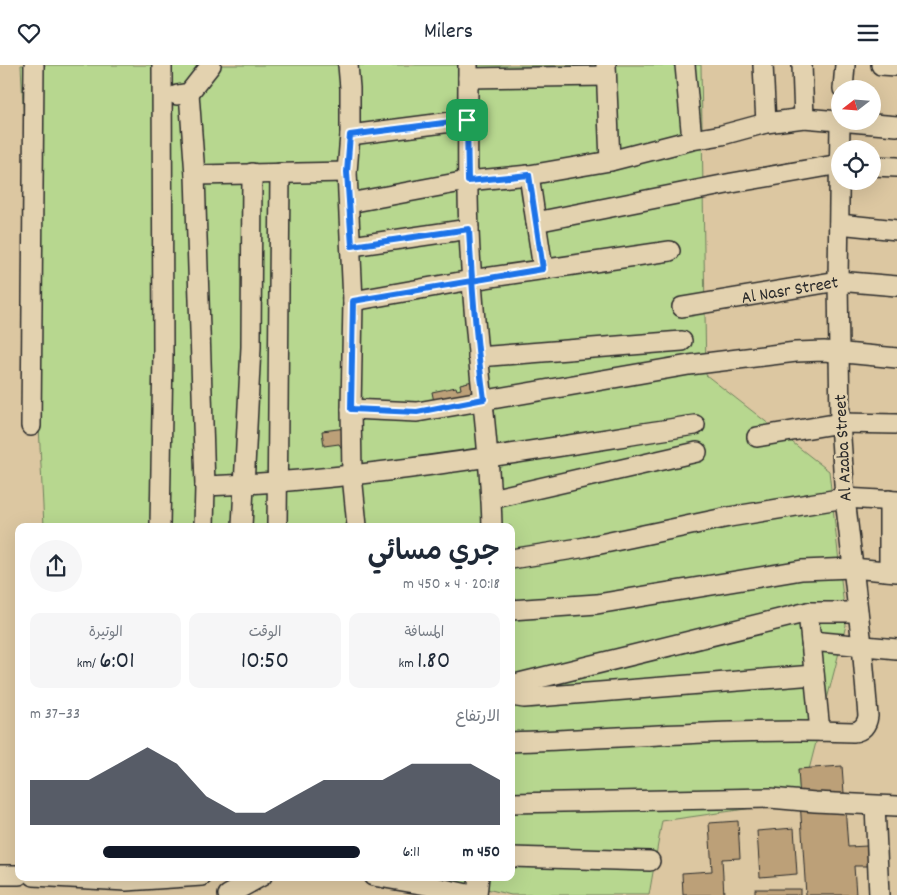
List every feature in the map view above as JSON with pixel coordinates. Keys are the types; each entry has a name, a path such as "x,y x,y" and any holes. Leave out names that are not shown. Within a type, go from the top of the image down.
{"street":[{"path":"31,426 34,65"},
{"path":"160,523 163,354 162,65"},
{"path":"204,523 205,486 195,175 189,93 211,65"},
{"path":"348,65 350,135 347,172 352,246 353,301 352,475 357,523"},
{"path":"686,65 692,139"},
{"path":"764,65 766,123"},
{"path":"802,65 804,118"},
{"path":"844,80 845,65"},
{"path":"881,65 897,66"},
{"path":"487,523 491,499 469,229 468,71 606,70 610,161"},
{"path":"163,97 189,93"},
{"path":"349,203 468,181 529,175 610,161 692,139 722,135 766,123 804,118 831,120"},
{"path":"350,135 467,120"},
{"path":"881,125 897,126"},
{"path":"536,222 831,166"},
{"path":"881,166 897,167"},
{"path":"195,175 347,172"},
{"path":"242,523 251,347 252,173"},
{"path":"276,523 280,173"},
{"path":"529,175 543,269"},
{"name":"Al Azaba Street","path":"515,743 741,733 858,731 868,721 862,645 845,498 840,423 838,352 840,190"},
{"path":"839,224 897,230"},
{"path":"352,246 469,229"},
{"path":"353,301 472,280 670,251"},
{"name":"Al Nasr Street","path":"682,307 838,281 897,286"},
{"path":"478,357 682,341"},
{"path":"351,409 417,412 689,365 796,352 838,352 897,358"},
{"path":"757,437 840,423 897,425"},
{"path":"205,486 244,485 352,475 488,457 695,425"},
{"path":"491,499 697,453"},
{"path":"515,558 586,547 729,517 845,498 893,501 893,571 852,567 802,570 597,604 515,610"},
{"path":"808,612 820,731"},
{"path":"515,684 808,612 858,612"},
{"path":"811,641 897,649"},
{"path":"515,696 532,697 814,675"},
{"path":"515,803 770,798 897,806"},
{"path":"875,806 879,895"},
{"path":"515,857 650,861"},
{"path":"0,875 15,875"},
{"path":"228,895 253,881"},
{"path":"402,881 472,895"},
{"path":"477,895 478,881"}],"green space":[{"path":"21,65 701,65 706,375 829,471 846,625 801,801 662,821 649,895 511,895 455,881 515,881 515,523 44,523"}],"building":[{"path":"477,380 481,396 435,407 432,392 456,387 457,390 461,389 460,384"},
{"path":"346,428 342,449 339,444 324,446 322,431"},
{"path":"842,766 848,847 867,846 868,866 854,866 856,895 806,895 798,769"},
{"path":"738,821 740,858 722,859 724,895 683,895 682,873 712,871 709,823"},
{"path":"794,828 797,874 760,877 757,831"},
{"path":"755,889 800,889 800,895 755,895"}],"route":[{"path":"467,120 350,135 347,172 352,246 469,229 472,280 478,357 484,399 456,406 417,412 351,409 353,301 472,280 543,269 529,175 468,181 467,120"}]}
